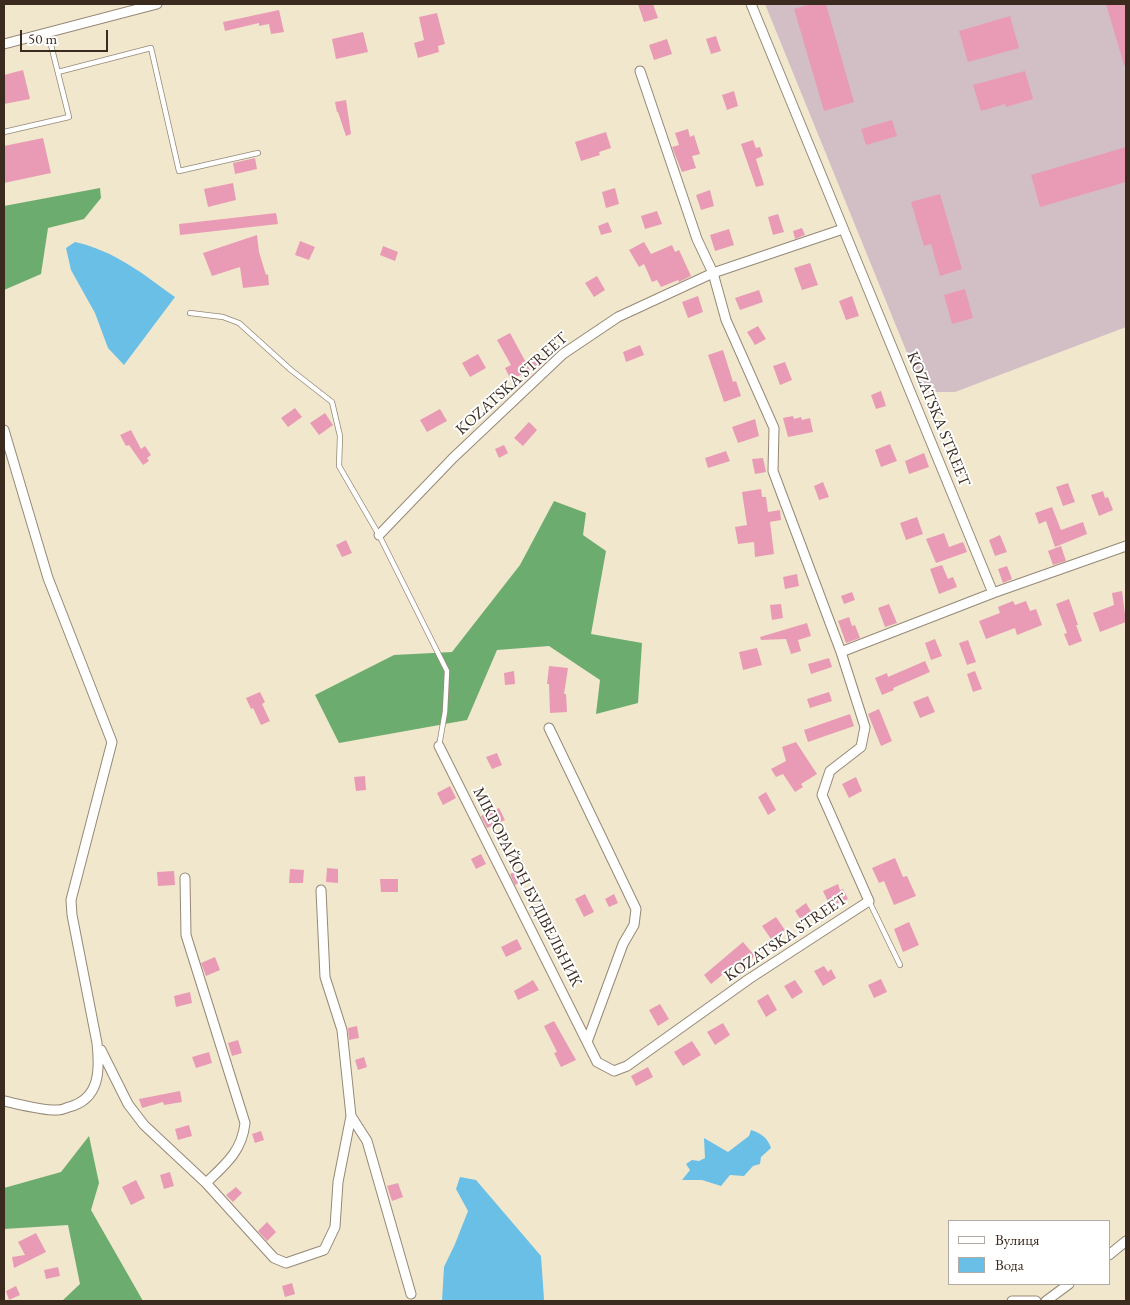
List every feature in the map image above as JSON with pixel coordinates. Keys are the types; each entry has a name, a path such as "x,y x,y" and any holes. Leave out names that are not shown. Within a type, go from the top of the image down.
{"street":[{"path":"4,44 157,4"},
{"name":"KOZATSKA STREET","path":"751,4 993,593"},
{"name":"KOZATSKA STREET","path":"614,1071 627,1066 749,979 869,901 822,795 830,771 861,747 865,727 841,652 773,470 774,428 726,320 713,272 697,239 640,71"},
{"name":"KOZATSKA STREET","path":"379,535 453,458 563,354 618,317 713,272 843,229"},
{"path":"4,430 48,578 112,742 71,900 72,915 97,1043 100,1064 97,1079 91,1096 78,1105 58,1110 4,1101"},
{"path":"841,652 993,593 1126,546"},
{"name":"МІКРОРАЙОН БУДІВЕЛЬНИК","path":"549,728 636,909 634,925 623,944 587,1042"},
{"name":"МІКРОРАЙОН БУДІВЕЛЬНИК","path":"439,746 597,1062 614,1071"},
{"path":"185,878 186,935 245,1123 244,1136 233,1157 206,1183"},
{"path":"97,1043 128,1104 144,1125 206,1183 274,1258 286,1263 324,1250 335,1227 338,1182 351,1116 342,1030 325,977 321,890"},
{"path":"351,1116 367,1141 411,1294"},
{"path":"1110,1254 1126,1241"},
{"path":"1046,1301 1068,1285"},
{"path":"1012,1301 1036,1301"}],"lane":[{"path":"4,132 69,117 48,33"},
{"path":"58,72 151,48 180,171 258,153"},
{"path":"190,313 223,317 239,322 291,370 332,402 340,436 339,466 379,535 446,671 445,712 439,746"},
{"path":"869,901 900,964"}],"shaded area":[{"path":"765,4 1126,4 1126,327 955,392 923,392"}],"green space":[{"path":"100,188 101,198 84,219 48,228 41,274 4,290 4,206"},
{"path":"554,501 586,513 583,535 606,551 591,634 642,643 638,703 596,714 600,680 549,646 497,650 467,720 339,743 315,695 394,655 452,652 520,565"},
{"path":"89,1136 99,1183 91,1210 143,1301 62,1301 80,1284 68,1225 4,1229 4,1188 61,1172"}],"water":[{"path":"75,242 116,257 175,297 124,365 108,348 95,313 71,270 66,248"},
{"path":"751,1130 764,1136 771,1148 761,1157 760,1164 753,1166 744,1176 730,1175 721,1186 702,1180 682,1180 690,1170 686,1164 692,1160 699,1161 705,1158 704,1138 728,1152 749,1136"},
{"path":"460,1177 476,1180 541,1256 543,1301 442,1301 444,1267 468,1211 456,1189"}],"building":[{"path":"638,4 653,4 658,18 644,22"},
{"path":"811,4 826,4 854,102 824,111 794,9"},
{"path":"1106,4 1126,4 1126,65 1124,65"},
{"path":"279,10 284,32 271,34 269,24 259,26 259,23 225,31 223,22"},
{"path":"437,13 445,44 438,46 439,52 418,58 414,43 424,40 419,17"},
{"path":"1010,16 1019,48 968,62 959,31"},
{"path":"363,32 368,52 336,59 332,39"},
{"path":"716,36 721,51 711,54 706,39"},
{"path":"667,39 672,54 654,60 649,45"},
{"path":"23,70 30,99 4,104 4,75"},
{"path":"1025,71 1033,99 1006,107 1005,104 981,111 973,85"},
{"path":"734,91 738,106 727,110 722,95"},
{"path":"346,100 351,134 346,136 335,102"},
{"path":"892,120 897,136 866,145 861,129"},
{"path":"688,129 690,137 694,135 700,154 692,156 696,168 682,172 672,147 679,145 675,133"},
{"path":"606,132 611,148 599,152 600,155 581,161 575,142"},
{"path":"43,138 51,173 4,183 4,146"},
{"path":"753,140 756,148 760,147 763,156 756,159 764,185 756,187 741,144"},
{"path":"1126,147 1126,182 1040,207 1031,175"},
{"path":"255,158 257,169 235,174 233,163"},
{"path":"233,183 236,200 208,207 204,189"},
{"path":"615,188 619,204 606,208 602,192"},
{"path":"710,190 714,206 701,210 696,195"},
{"path":"940,194 962,269 940,276 931,244 924,246 911,202"},
{"path":"657,211 662,224 645,229 641,216"},
{"path":"276,213 278,224 180,235 179,224"},
{"path":"778,214 784,232 773,235 768,217"},
{"path":"608,222 612,232 601,235 598,226"},
{"path":"802,228 805,235 795,239 793,231"},
{"path":"729,229 734,245 715,251 710,235"},
{"path":"257,235 259,252 266,275 268,274 269,285 243,288 240,267 212,276 203,253"},
{"path":"300,241 315,247 309,260 295,255"},
{"path":"644,242 651,254 672,245 675,252 679,250 691,276 679,282 678,280 661,287 657,280 652,282 644,264 639,267 629,250"},
{"path":"383,246 398,252 395,261 380,255"},
{"path":"810,263 818,285 802,290 794,268"},
{"path":"597,276 605,290 594,297 585,283"},
{"path":"965,289 973,318 952,324 944,295"},
{"path":"759,290 763,302 740,310 735,298"},
{"path":"698,296 703,312 688,318 682,302"},
{"path":"852,296 859,316 846,320 839,301"},
{"path":"758,326 766,339 755,345 747,332"},
{"path":"510,333 530,370 511,380 505,368 511,365 497,340"},
{"path":"640,345 644,355 626,362 623,352"},
{"path":"723,350 733,382 736,381 741,396 724,402 708,355"},
{"path":"478,354 486,368 470,377 462,363"},
{"path":"539,357 543,365 533,372 528,363"},
{"path":"785,362 792,380 780,385 773,366"},
{"path":"881,391 886,406 876,409 871,395"},
{"path":"295,408 302,417 288,427 281,418"},
{"path":"440,409 447,421 427,432 420,420"},
{"path":"325,413 333,425 319,435 310,423"},
{"path":"793,416 794,419 801,417 802,420 810,418 813,432 788,437 783,418"},
{"path":"755,419 759,436 738,443 732,427"},
{"path":"529,422 537,430 523,446 514,438"},
{"path":"131,430 141,449 145,446 151,455 147,458 149,461 143,465 129,445 126,446 120,435"},
{"path":"890,444 897,461 881,467 875,450"},
{"path":"504,445 508,453 499,458 495,449"},
{"path":"726,451 730,461 708,468 705,458"},
{"path":"924,453 929,467 909,474 905,461"},
{"path":"763,458 766,472 755,474 752,459"},
{"path":"823,482 829,497 819,500 814,486"},
{"path":"1068,483 1075,502 1063,506 1056,487"},
{"path":"761,489 762,497 766,497 768,512 780,510 781,520 770,522 774,554 755,557 754,542 738,544 735,527 747,525 742,492"},
{"path":"1103,491 1105,498 1108,497 1113,510 1099,516 1091,495"},
{"path":"1052,507 1061,530 1083,522 1087,534 1055,547 1046,521 1039,524 1035,513"},
{"path":"917,517 923,534 906,540 900,523"},
{"path":"944,533 949,547 963,542 967,552 936,563 926,539"},
{"path":"1000,535 1007,552 995,556 989,540"},
{"path":"346,540 352,553 342,557 336,545"},
{"path":"1061,546 1066,561 1053,565 1048,551"},
{"path":"942,565 948,579 953,577 957,587 939,594 930,569"},
{"path":"1007,566 1012,579 1003,583 998,569"},
{"path":"797,574 799,586 785,589 783,577"},
{"path":"1122,591 1126,622 1100,632 1093,613 1114,605 1112,593"},
{"path":"852,592 855,600 844,604 841,596"},
{"path":"1069,599 1082,641 1069,646 1064,634 1067,633 1056,604"},
{"path":"1013,601 1015,605 1026,601 1030,611 1036,609 1042,625 1017,635 1015,628 986,639 979,621 1000,613 998,607"},
{"path":"781,604 783,618 772,620 770,605"},
{"path":"889,604 897,623 885,627 878,608"},
{"path":"849,617 852,626 855,625 860,638 846,643 838,621"},
{"path":"807,623 811,636 798,640 801,651 791,654 786,639 761,640 760,637"},
{"path":"935,639 942,656 931,660 925,643"},
{"path":"968,640 976,662 967,665 959,643"},
{"path":"757,648 762,665 743,670 739,652"},
{"path":"829,658 832,667 811,674 808,664"},
{"path":"925,661 930,672 893,688 894,690 882,695 875,678 887,673 888,677"},
{"path":"549,666 568,668 564,694 566,694 567,712 550,713 549,684 547,684"},
{"path":"514,671 515,684 505,685 504,673"},
{"path":"975,671 982,689 973,692 967,674"},
{"path":"260,692 265,702 262,704 270,721 261,725 246,698"},
{"path":"829,692 832,701 810,708 807,699"},
{"path":"928,696 935,712 920,718 913,702"},
{"path":"879,709 892,741 881,746 868,714"},
{"path":"850,714 854,726 808,742 804,730"},
{"path":"796,742 817,774 801,784 803,787 795,792 783,774 776,777 771,769 786,761 782,747"},
{"path":"497,753 502,765 492,769 486,757"},
{"path":"365,776 366,790 356,791 354,777"},
{"path":"856,777 862,791 849,798 842,784"},
{"path":"450,786 456,798 443,805 437,793"},
{"path":"766,792 776,810 768,815 758,797"},
{"path":"499,808 505,820 487,828 481,816"},
{"path":"481,854 486,864 476,869 471,859"},
{"path":"895,858 903,877 907,876 916,896 894,905 884,881 879,883 872,868"},
{"path":"327,868 338,869 338,883 326,882"},
{"path":"290,869 304,870 303,883 289,883"},
{"path":"521,869 526,879 515,885 510,874"},
{"path":"174,871 175,885 158,886 157,872"},
{"path":"380,879 398,879 398,892 381,892"},
{"path":"838,884 840,890 843,889 848,899 830,906 823,891"},
{"path":"585,894 594,912 584,917 575,899"},
{"path":"614,894 618,903 609,907 605,899"},
{"path":"806,903 812,913 801,920 795,911"},
{"path":"776,917 785,930 771,939 762,926"},
{"path":"909,922 919,945 903,952 894,929"},
{"path":"517,939 522,949 506,957 501,947"},
{"path":"743,942 755,956 741,968 737,963 711,984 704,975"},
{"path":"215,957 220,970 206,976 201,963"},
{"path":"824,966 828,972 831,969 836,978 823,986 814,971"},
{"path":"881,979 887,992 874,998 868,985"},
{"path":"533,980 539,990 518,1000 514,991"},
{"path":"795,980 803,992 792,999 784,986"},
{"path":"190,992 192,1003 176,1007 174,996"},
{"path":"768,994 777,1010 766,1017 757,1001"},
{"path":"660,1004 669,1019 658,1026 649,1010"},
{"path":"554,1021 576,1060 561,1067 554,1053 557,1052 544,1026"},
{"path":"723,1023 730,1035 715,1045 707,1032"},
{"path":"357,1026 359,1038 349,1040 348,1028"},
{"path":"238,1040 242,1053 232,1056 228,1043"},
{"path":"692,1041 701,1055 683,1066 674,1052"},
{"path":"209,1052 212,1063 196,1068 192,1057"},
{"path":"364,1057 367,1067 358,1070 355,1060"},
{"path":"648,1067 653,1077 636,1086 631,1076"},
{"path":"180,1091 182,1102 164,1105 163,1102 142,1108 139,1099"},
{"path":"189,1125 192,1136 178,1140 175,1129"},
{"path":"261,1131 264,1140 255,1143 252,1134"},
{"path":"170,1172 174,1186 164,1189 160,1175"},
{"path":"136,1180 145,1198 131,1205 122,1187"},
{"path":"398,1183 403,1197 392,1201 387,1186"},
{"path":"236,1187 242,1193 233,1202 226,1195"},
{"path":"267,1222 276,1232 267,1241 258,1231"},
{"path":"36,1233 46,1252 14,1268 12,1257 25,1255 18,1242"},
{"path":"58,1267 60,1276 46,1279 44,1270"},
{"path":"292,1283 295,1294 285,1297 282,1286"},
{"path":"16,1286 20,1295 9,1300 6,1291"}]}
